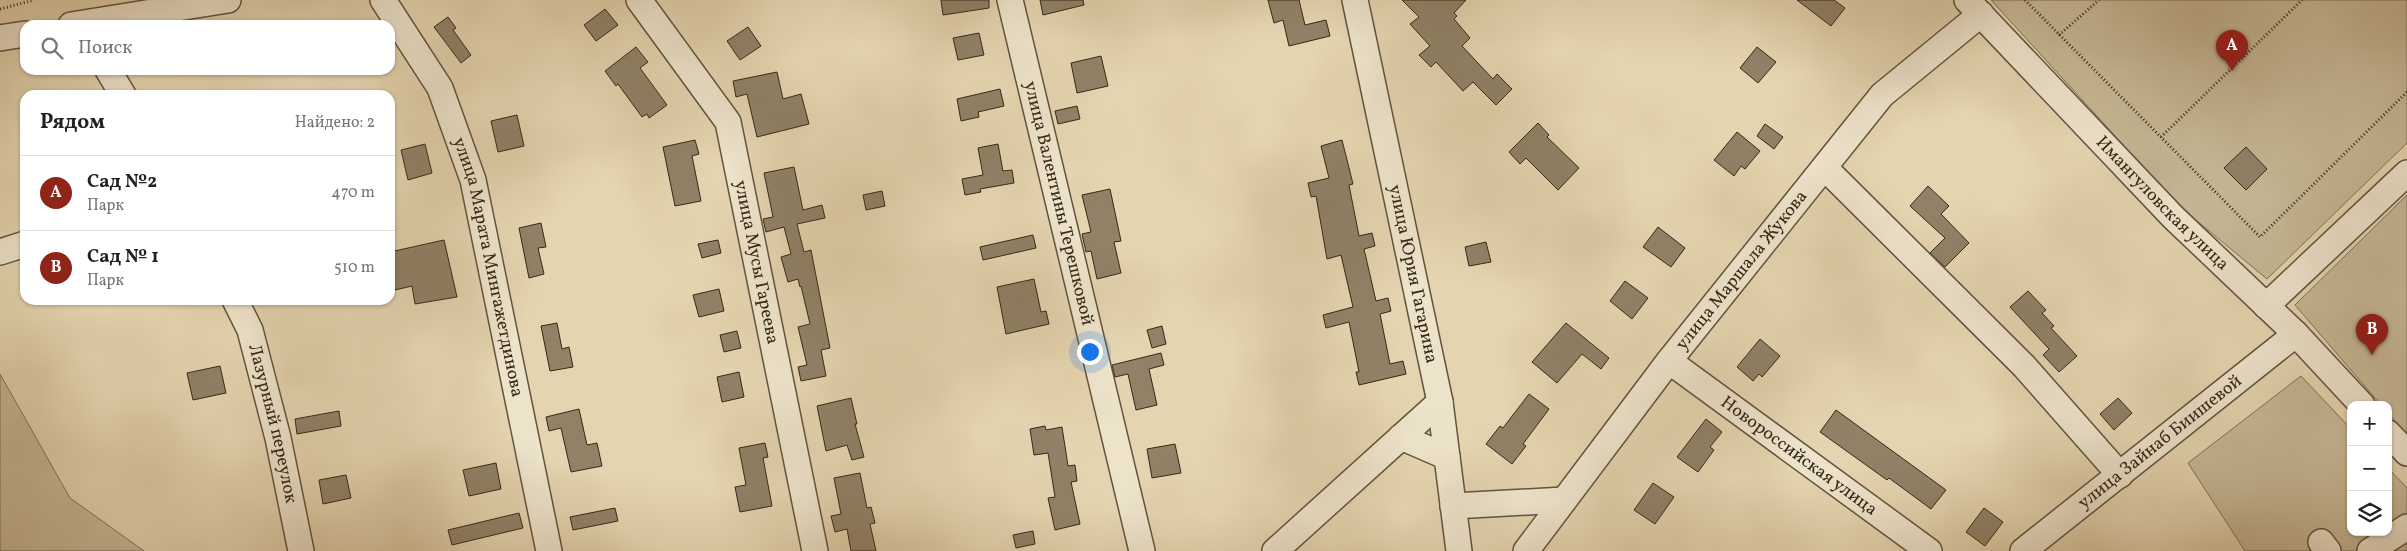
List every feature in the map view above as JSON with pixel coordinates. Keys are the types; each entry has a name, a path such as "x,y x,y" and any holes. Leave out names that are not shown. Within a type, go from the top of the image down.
{"street":[{"path":"103,20 228,0"},
{"name":"улица Марата Мингажетдинова","path":"383,0 440,88 473,180 549,551"},
{"name":"улица Мусы Гареева","path":"639,0 728,122 815,551"},
{"name":"улица Валентины Терешковой","path":"1010,0 1142,551"},
{"name":"улица Юрия Гагарина","path":"1355,0 1440,402 1459,551"},
{"name":"улица Маршала Жукова","path":"1526,551 1669,361 1826,168 1882,95 1974,7"},
{"name":"Имангуловская улица","path":"1974,7 2174,217 2296,334 2358,401"},
{"path":"0,38 20,35"},
{"path":"111,75 119,90"},
{"path":"1826,168 2024,366 2120,475"},
{"path":"2266,306 2407,173"},
{"path":"0,252 20,246"},
{"name":"Лазурный переулок","path":"238,305 250,330 278,438 301,551"},
{"name":"улица Зайнаб Биишевой","path":"2023,551 2296,334"},
{"name":"Новороссийская улица","path":"1669,361 1929,551"},
{"path":"1275,551 1440,402"},
{"path":"1402,437 1447,457"},
{"path":"2392,437 2407,453"},
{"path":"1453,506 1564,500"},
{"path":"2370,551 2407,527"}],"path":[{"path":"0,9 34,0"},
{"path":"2025,0 2260,237 2407,92"},
{"path":"2059,35 2099,0"},
{"path":"2160,137 2302,0"}],"shaded area":[{"path":"1991,0 2407,0 2407,143 2267,279 2179,206"},
{"path":"2407,195 2407,435 2392,418 2392,401 2378,401 2295,305"},
{"path":"0,374 70,498 144,551 0,551"},
{"path":"2301,376 2347,425 2347,536 2392,536 2392,472 2407,488 2407,551 2245,551 2188,463"}],"building":[{"path":"941,0 989,0 989,8 943,15"},
{"path":"1040,0 1083,0 1084,5 1043,15"},
{"path":"1268,0 1299,0 1305,25 1326,20 1330,36 1289,46 1283,20 1274,23"},
{"path":"1402,0 1466,0 1454,13 1457,16 1454,19 1470,38 1462,46 1493,79 1497,74 1512,89 1496,105 1473,82 1463,91 1436,62 1431,67 1419,55 1430,46 1410,24 1419,17"},
{"path":"1797,0 1834,0 1845,8 1831,26"},
{"path":"605,9 618,25 596,41 584,25"},
{"path":"448,17 456,28 453,30 471,55 461,63 434,27"},
{"path":"748,27 761,46 740,60 727,41"},
{"path":"979,33 984,55 958,60 953,38"},
{"path":"636,47 648,62 640,68 667,105 649,118 647,114 642,117 618,84 616,86 605,71"},
{"path":"1757,47 1776,62 1758,83 1740,68"},
{"path":"1101,56 1108,86 1077,93 1071,63"},
{"path":"777,72 783,99 801,94 809,124 757,137 747,94 736,97 733,81"},
{"path":"1000,89 1004,106 978,112 979,117 961,121 957,99"},
{"path":"1077,106 1080,119 1058,124 1055,111"},
{"path":"517,115 524,146 498,152 491,121"},
{"path":"1538,123 1549,135 1547,137 1579,168 1558,190 1526,158 1520,164 1509,152"},
{"path":"1765,124 1783,137 1774,149 1757,136"},
{"path":"1737,132 1760,151 1745,169 1741,166 1734,176 1714,160"},
{"path":"695,140 699,154 692,156 701,201 675,206 663,147"},
{"path":"1342,140 1353,184 1349,185 1359,236 1372,233 1375,246 1364,249 1376,301 1388,298 1391,311 1380,314 1390,364 1403,361 1406,374 1359,385 1356,372 1359,372 1349,322 1326,328 1323,315 1353,307 1341,255 1327,259 1316,196 1311,197 1308,183 1329,178 1321,146"},
{"path":"425,144 432,173 408,180 401,150"},
{"path":"998,144 1003,171 1012,170 1014,183 980,189 981,192 965,195 962,179 983,175 978,148"},
{"path":"2246,147 2267,169 2246,190 2224,168"},
{"path":"794,167 803,210 822,205 825,218 797,224 804,252 811,250 830,348 821,350 826,376 801,381 798,367 807,365 798,327 810,324 798,279 788,282 781,257 791,254 784,227 766,232 763,219 773,217 764,173"},
{"path":"1928,186 1949,206 1941,214 1969,243 1945,267 1930,253 1945,238 1910,206"},
{"path":"1110,189 1121,241 1114,242 1121,273 1097,279 1091,251 1086,252 1082,234 1091,232 1082,195"},
{"path":"882,191 885,206 866,210 863,195"},
{"path":"541,223 546,247 538,248 544,274 529,278 519,228"},
{"path":"1658,227 1685,248 1671,267 1643,247"},
{"path":"1033,235 1036,248 983,260 980,247"},
{"path":"444,240 457,297 415,304 412,286 395,290 395,251"},
{"path":"718,240 721,253 702,258 698,244"},
{"path":"1486,242 1491,262 1469,266 1465,247"},
{"path":"1034,279 1041,312 1046,311 1049,324 1006,334 997,287"},
{"path":"1625,281 1648,298 1632,319 1610,301"},
{"path":"719,289 724,311 699,317 693,295"},
{"path":"2028,291 2046,310 2042,313 2054,326 2051,328 2077,356 2059,372 2043,355 2049,349 2010,307"},
{"path":"557,323 562,349 569,347 573,367 550,371 541,326"},
{"path":"1566,323 1609,358 1601,369 1582,354 1557,383 1532,362"},
{"path":"1162,326 1166,344 1152,348 1147,330"},
{"path":"737,331 741,348 724,352 720,335"},
{"path":"1760,339 1780,356 1762,377 1759,374 1753,381 1737,367"},
{"path":"1161,353 1164,365 1149,369 1157,405 1136,410 1128,374 1115,377 1112,365"},
{"path":"220,366 226,393 193,400 187,373"},
{"path":"739,372 744,397 722,402 717,377"},
{"path":"1529,394 1549,409 1523,444 1526,446 1512,464 1486,444 1500,426 1503,428"},
{"path":"851,398 857,424 855,424 864,457 852,460 847,445 826,451 817,406"},
{"path":"2118,398 2132,413 2114,430 2100,414"},
{"path":"579,409 587,445 597,443 602,466 571,472 561,428 549,431 546,417"},
{"path":"1836,410 1946,490 1931,509 1889,478 1887,480 1820,432"},
{"path":"339,411 341,426 297,434 295,419"},
{"path":"1706,419 1722,432 1710,447 1714,450 1698,472 1677,457"},
{"path":"1045,426 1046,430 1062,427 1068,466 1075,465 1077,481 1071,482 1080,524 1055,530 1048,498 1055,497 1048,453 1034,455 1030,429"},
{"path":"765,443 768,457 763,458 772,506 740,512 735,487 746,485 739,448"},
{"path":"1175,444 1181,473 1152,478 1147,449"},
{"path":"496,463 501,489 469,496 463,470"},
{"path":"860,473 867,508 871,507 875,523 870,524 876,551 851,551 847,529 835,532 831,516 841,514 834,478"},
{"path":"346,475 351,498 323,504 319,480"},
{"path":"1653,483 1674,497 1655,524 1634,510"},
{"path":"615,508 618,521 573,530 570,517"},
{"path":"1984,508 2003,522 1985,546 1966,532"},
{"path":"519,513 523,528 452,545 448,530"},
{"path":"1033,531 1035,544 1016,548 1013,535"}],"place":[{"name":"Сад №2","path":"2232,71"},
{"name":"Сад № 1","path":"2372,355"}]}
